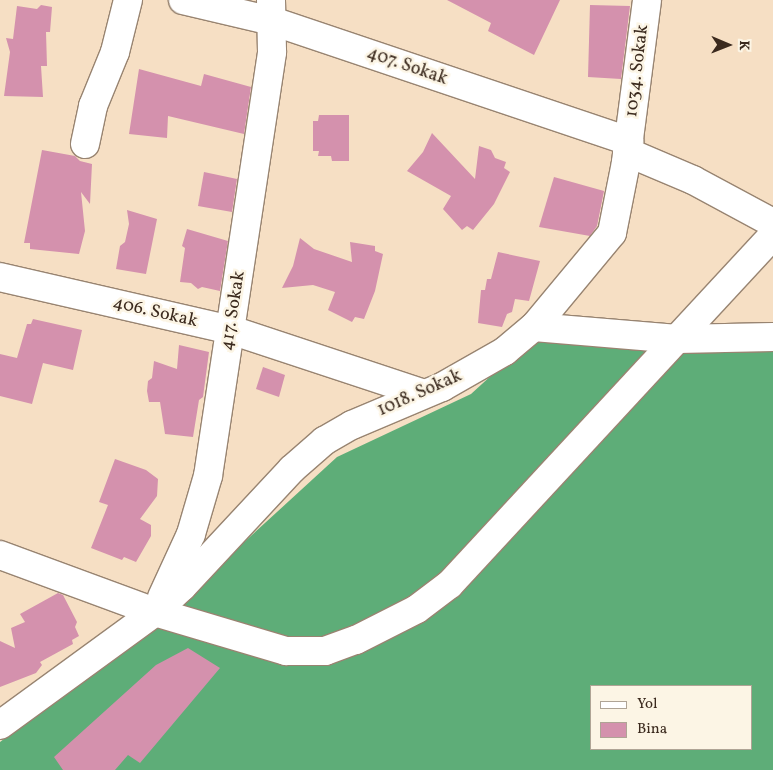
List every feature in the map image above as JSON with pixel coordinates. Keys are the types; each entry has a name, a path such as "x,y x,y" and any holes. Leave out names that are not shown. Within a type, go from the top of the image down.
{"street":[{"path":"85,144 92,106 115,52 128,0"},
{"name":"407. Sokak","path":"183,0 271,10 628,147 773,223"},
{"name":"1034. Sokak","path":"628,147 647,0"},
{"name":"417. Sokak","path":"154,612 191,534 208,476 272,52 271,10"},
{"name":"1018. Sokak","path":"4,721 154,612 182,587 292,469 324,441 352,424 422,393 442,387 489,360 534,327 612,233 628,147"},
{"path":"0,555 154,612 286,651 305,653 325,651 356,640 417,609 450,584 773,235"},
{"name":"406. Sokak","path":"0,277 231,330 422,393"},
{"path":"534,327 677,339 773,337"}],"green space":[{"path":"540,331 773,331 773,770 0,770 0,742 145,633 337,457 471,394"}],"building":[{"path":"447,0 560,0 534,55 488,31 491,23"},
{"path":"41,5 52,7 50,32 46,32 47,66 41,66 43,97 4,96 10,52 6,38 13,39 17,6 37,9"},
{"path":"590,5 630,6 621,79 588,77"},
{"path":"139,69 201,86 204,74 251,87 244,134 168,116 167,138 129,134"},
{"path":"319,115 349,115 349,161 332,161 331,156 318,156 319,151 313,151 313,121 318,121"},
{"path":"432,133 475,179 479,146 491,150 495,158 506,162 504,168 510,172 494,204 473,230 467,226 462,230 443,209 451,196 407,171 423,152"},
{"path":"42,150 75,156 80,161 92,164 90,204 81,192 85,231 79,254 30,249 30,243 24,243"},
{"path":"204,172 237,179 232,212 198,206"},
{"path":"554,177 604,191 597,226 590,236 539,227"},
{"path":"127,210 157,219 146,274 116,269 120,246 125,242 129,224"},
{"path":"187,229 228,241 220,291 202,287 198,289 191,283 180,282 185,248 182,246"},
{"path":"300,238 314,249 352,262 350,242 375,246 375,251 383,254 375,291 364,319 355,317 352,322 328,310 335,292 313,285 282,288 293,266"},
{"path":"498,252 540,261 529,301 515,299 512,312 507,314 502,327 478,323 481,290 485,290 487,279 491,279"},
{"path":"33,319 82,330 73,370 43,363 32,404 0,396 0,354 17,358 27,324 31,324"},
{"path":"179,345 209,352 203,397 199,400 193,437 165,434 160,402 149,402 147,391 148,381 152,378 154,361 177,369"},
{"path":"263,367 285,375 279,397 256,389"},
{"path":"115,459 146,470 158,479 157,496 140,519 151,525 151,536 136,562 124,557 122,560 91,548 108,505 99,502"},
{"path":"58,593 63,595 77,622 75,627 79,636 72,640 73,644 40,662 42,665 36,673 0,687 0,641 15,648 11,628 25,622 20,614"},
{"path":"188,648 220,668 140,763 128,755 115,770 63,770 54,757 156,665"}]}
